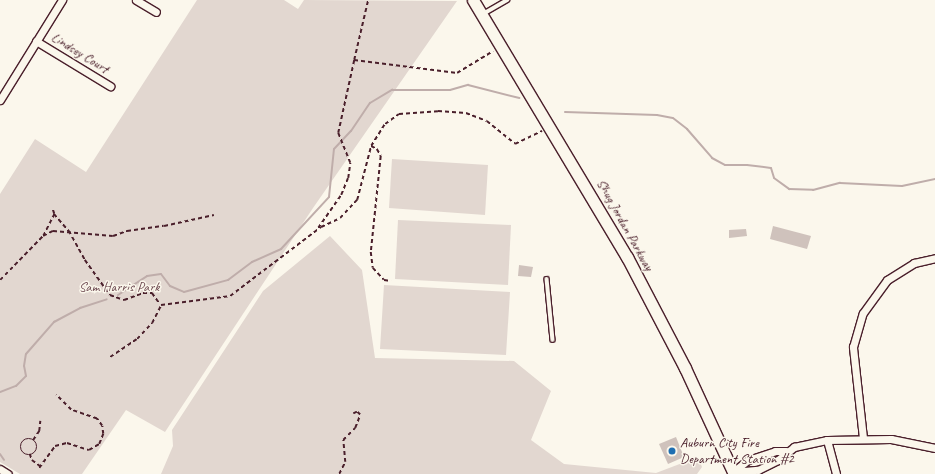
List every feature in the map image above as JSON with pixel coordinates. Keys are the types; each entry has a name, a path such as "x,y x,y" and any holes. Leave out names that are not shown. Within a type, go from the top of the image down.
{"main road":[{"name":"Shug Jordan Parkway","path":"473,0 550,126 647,294 733,473"}],"street":[{"path":"0,100 62,0"},
{"path":"136,0 156,12"},
{"name":"Lindsey Court","path":"36,41 110,86"},
{"path":"863,438 854,347 863,313 887,280 914,263 935,258"},
{"path":"733,473 748,460 775,451 786,451 827,440 863,438 891,439 935,448"},
{"path":"827,440 836,474"},
{"path":"733,473 763,468 778,460 786,451"},
{"path":"0,469 8,474"}],"lane":[{"path":"482,14 507,0"},
{"path":"547,279 553,340"}],"path":[{"path":"316,230 341,195 348,178 350,163 339,139 338,133 368,0"},
{"path":"354,60 457,73 502,46"},
{"path":"160,305 230,296 316,230 340,218 357,200 371,146 385,124 399,114 438,111 466,114 487,122 514,144 550,126"},
{"path":"371,146 378,149 381,156 372,252 373,268 384,280 391,281"},
{"path":"52,208 54,214 69,231 85,260 110,295 124,300 143,293 152,293 160,305"},
{"path":"0,280 43,236 54,214"},
{"path":"43,236 53,231 69,231 113,236 127,231 164,226 214,215"},
{"path":"110,357 137,339 152,323 160,305"},
{"path":"30,454 32,460 39,467 54,446 67,443 89,450 99,444 103,434 102,426 97,419 71,410 56,395"},
{"path":"339,474 344,462 343,440 354,428 360,415 357,412 353,414"},
{"path":"33,440 39,432 40,421"},
{"path":"26,440 33,440 36,449 30,454 24,453 21,446 26,440"}],"green space":[{"name":"Sam Harris Park","path":"197,0 284,0 298,9 304,0 457,1 313,208 165,432 126,410 82,474 20,474 0,462 0,194 35,139 86,172"},
{"path":"392,159 488,165 485,215 389,208"},
{"path":"398,220 511,225 508,285 395,279"},
{"path":"330,236 362,270 375,358 514,361 551,391 531,440 564,464 656,473 698,457 702,467 697,474 161,474 173,446 172,430 263,291"},
{"path":"384,285 510,292 506,355 380,349"}],"building":[{"path":"773,226 811,236 807,249 770,239"},
{"path":"746,229 747,236 729,238 729,230"},
{"path":"519,265 533,267 531,277 518,276"},
{"name":"Auburn City Fire Department Station #2","path":"676,437 684,457 668,464 659,444"}],"waterway":[{"path":"118,295 147,276 161,274 170,286 184,292 228,280 252,262 281,249 329,197 334,149 351,131 370,103 392,90 450,90 468,85 519,98"},
{"path":"565,112 657,115 673,118 687,129 712,158 725,165 747,165 771,168 774,178 789,189 813,190 840,183 902,186 935,179"},
{"path":"0,392 16,386 26,376 24,366 26,354 54,322 80,308 107,299"},
{"path":"0,454 4,460"}],"place":[{"name":"Auburn City Fire Department Station #2","path":"672,451"}]}
